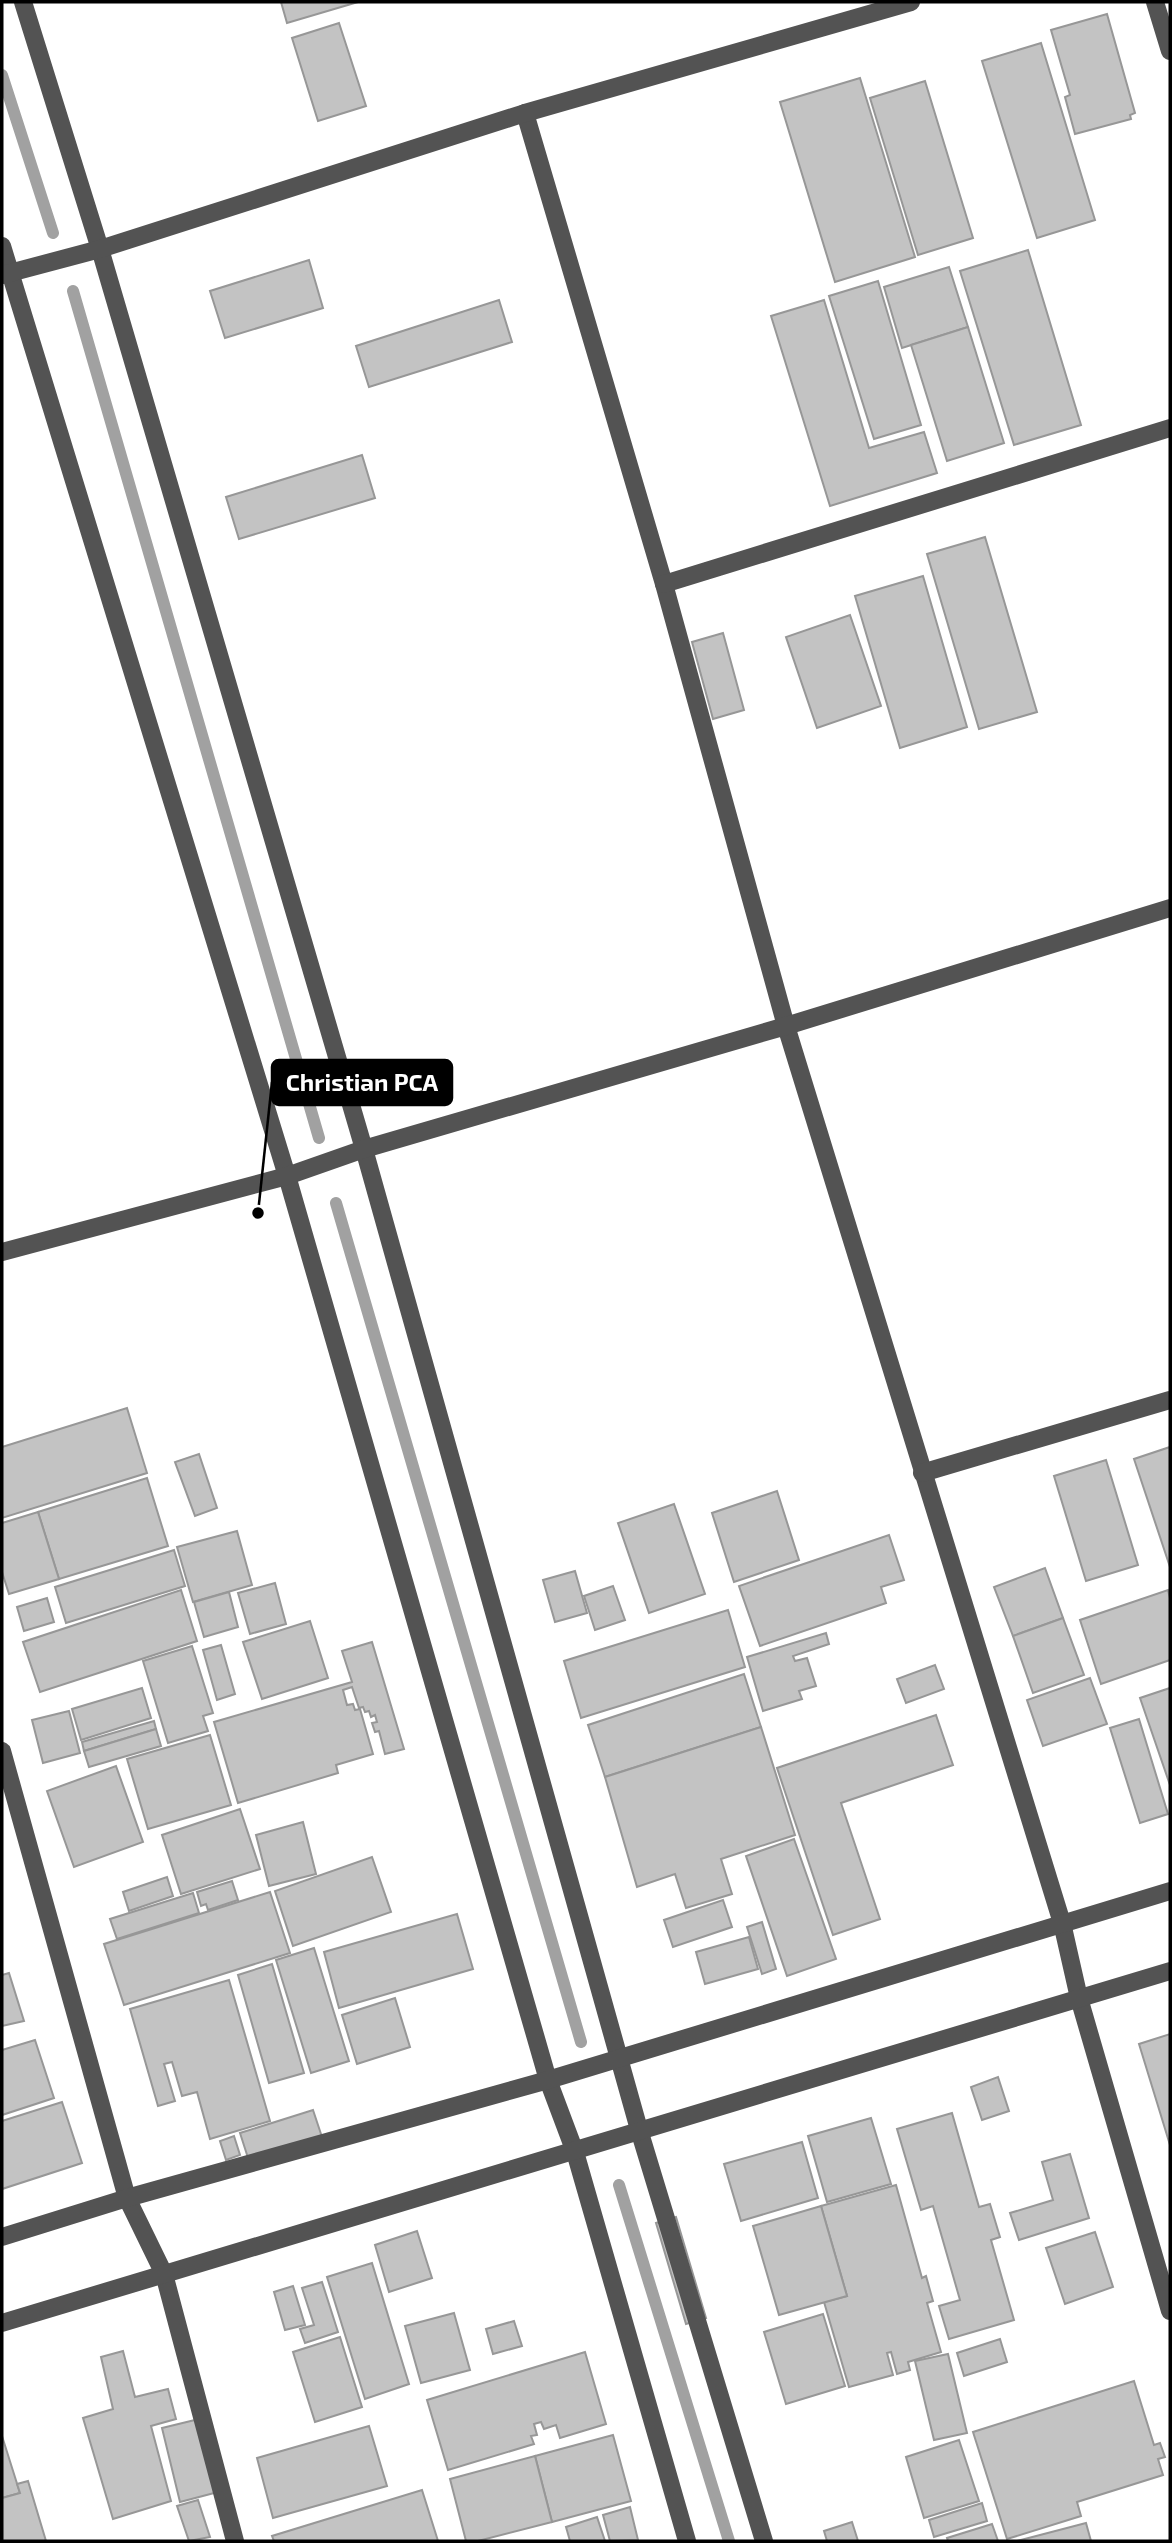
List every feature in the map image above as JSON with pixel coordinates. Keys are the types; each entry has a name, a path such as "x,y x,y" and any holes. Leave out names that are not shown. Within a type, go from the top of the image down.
{"street":[{"path":"23,2 100,249 364,1149 640,2133 764,2541"},
{"path":"6,274 100,249 525,113 911,2"},
{"path":"1155,2 1170,51"},
{"path":"525,113 664,584 786,1026 1062,1923 1079,1998 1170,2311"},
{"path":"2,246 6,274 287,1176 548,2080 575,2152 687,2541"},
{"path":"664,584 1170,428"},
{"path":"2,1252 287,1176 364,1149 786,1026 1170,908"},
{"path":"922,1473 1170,1400"},
{"path":"2,1751 127,2199 164,2274 235,2541"},
{"path":"2,2237 548,2080 1170,1891"},
{"path":"2,2323 640,2133 1170,1971"}],"building":[{"path":"281,2 358,2 287,23"},
{"path":"1107,14 1135,113 1130,115 1131,119 1075,134 1065,97 1070,95 1051,30"},
{"path":"339,23 366,106 318,121 292,38"},
{"path":"1041,43 1095,220 1037,238 982,61"},
{"path":"860,78 915,257 835,282 780,102"},
{"path":"925,81 973,238 918,255 870,98"},
{"path":"1028,250 1081,425 1014,445 960,271"},
{"path":"309,260 323,308 225,338 210,291"},
{"path":"949,267 968,327 902,348 884,287"},
{"path":"878,281 921,425 874,439 829,296"},
{"path":"499,300 512,342 369,387 356,346"},
{"path":"824,300 869,448 924,432 937,473 830,506 771,316"},
{"path":"968,327 1004,443 947,461 911,345"},
{"path":"362,455 375,498 239,539 226,497"},
{"path":"985,537 1037,712 979,729 927,554"},
{"path":"923,576 967,727 900,748 855,596"},
{"path":"850,615 881,706 817,728 786,637"},
{"path":"723,633 744,710 713,719 692,642"},
{"path":"127,1408 147,1473 2,1518 2,1447"},
{"path":"1170,1447 1170,1567 1134,1459"},
{"path":"199,1454 217,1508 195,1516 175,1462"},
{"path":"1106,1460 1138,1565 1086,1581 1054,1476"},
{"path":"147,1478 168,1546 59,1579 38,1512"},
{"path":"777,1491 799,1560 734,1582 712,1513"},
{"path":"674,1504 705,1594 649,1613 618,1523"},
{"path":"38,1512 59,1579 9,1594 2,1572 2,1523"},
{"path":"237,1531 252,1585 193,1602 177,1547"},
{"path":"889,1535 904,1580 881,1587 886,1603 760,1646 739,1586"},
{"path":"174,1550 185,1586 66,1623 55,1587"},
{"path":"1045,1568 1063,1618 1013,1636 994,1587"},
{"path":"575,1571 587,1613 555,1622 543,1580"},
{"path":"275,1583 286,1624 250,1634 238,1593"},
{"path":"613,1586 625,1620 595,1630 584,1596"},
{"path":"181,1590 197,1641 40,1692 23,1642"},
{"path":"1168,1590 1170,1660 1101,1684 1080,1620"},
{"path":"229,1592 238,1627 204,1637 194,1602"},
{"path":"47,1598 54,1622 24,1631 17,1607"},
{"path":"728,1610 745,1667 581,1718 564,1661"},
{"path":"1063,1618 1084,1675 1033,1693 1013,1636"},
{"path":"310,1621 328,1678 262,1699 243,1642"},
{"path":"826,1633 829,1644 793,1656 795,1661 807,1658 816,1686 799,1691 802,1699 763,1711 747,1657"},
{"path":"372,1642 404,1749 385,1754 379,1731 375,1732 372,1723 377,1722 375,1715 371,1717 369,1711 365,1712 363,1707 359,1708 352,1687 343,1690 347,1705 353,1704 355,1710 360,1709 373,1754 336,1765 338,1773 238,1803 214,1722 352,1682 342,1651"},
{"path":"221,1645 235,1694 217,1700 203,1650"},
{"path":"192,1646 213,1713 203,1716 208,1731 168,1743 143,1661"},
{"path":"935,1665 944,1689 906,1703 897,1679"},
{"path":"744,1674 761,1727 605,1777 588,1725"},
{"path":"1090,1678 1107,1724 1043,1746 1027,1700"},
{"path":"142,1688 151,1718 81,1740 72,1709"},
{"path":"1170,1688 1170,1785 1140,1698"},
{"path":"69,1711 80,1753 43,1763 32,1720"},
{"path":"936,1715 953,1765 841,1803 880,1919 833,1935 777,1768"},
{"path":"1139,1719 1168,1814 1140,1823 1110,1728"},
{"path":"154,1721 156,1729 84,1751 82,1742"},
{"path":"761,1727 795,1835 721,1859 732,1894 686,1908 675,1874 637,1887 605,1777"},
{"path":"156,1729 161,1746 89,1767 84,1751"},
{"path":"210,1735 231,1805 148,1829 127,1759"},
{"path":"116,1766 143,1842 74,1867 47,1791"},
{"path":"240,1809 260,1869 181,1894 162,1835"},
{"path":"303,1822 316,1874 269,1886 256,1835"},
{"path":"794,1839 836,1959 787,1976 746,1856"},
{"path":"372,1857 391,1912 293,1946 275,1891"},
{"path":"167,1877 173,1896 129,1911 123,1892"},
{"path":"232,1881 238,1900 208,1910 206,1904 201,1906 197,1892"},
{"path":"270,1892 290,1953 124,2005 104,1944"},
{"path":"193,1893 199,1913 117,1939 110,1919"},
{"path":"723,1900 732,1927 673,1947 664,1920"},
{"path":"457,1914 473,1969 339,2008 324,1952"},
{"path":"762,1922 776,1969 762,1974 747,1927"},
{"path":"749,1937 758,1969 705,1984 696,1952"},
{"path":"314,1948 349,2061 311,2073 276,1960"},
{"path":"272,1964 304,2073 269,2083 238,1975"},
{"path":"9,1973 24,2021 2,2026 2,1975"},
{"path":"229,1980 270,2121 210,2139 197,2092 182,2096 172,2062 164,2064 175,2101 158,2106 130,2009"},
{"path":"395,1998 410,2047 357,2064 342,2015"},
{"path":"1170,2034 1170,2145 1139,2044"},
{"path":"35,2040 54,2098 2,2115 2,2050"},
{"path":"998,2077 1009,2111 982,2120 971,2087"},
{"path":"62,2102 82,2163 2,2189 2,2121"},
{"path":"313,2110 322,2137 249,2161 240,2133"},
{"path":"952,2113 979,2207 990,2204 1000,2237 991,2240 1014,2320 949,2339 939,2306 960,2300 933,2206 921,2210 897,2129"},
{"path":"871,2118 891,2184 827,2202 808,2136"},
{"path":"234,2136 240,2155 226,2160 220,2141"},
{"path":"802,2142 818,2198 741,2221 724,2164"},
{"path":"1070,2154 1089,2218 1019,2240 1010,2213 1053,2200 1042,2162"},
{"path":"896,2185 922,2278 926,2276 933,2301 927,2303 941,2352 908,2362 910,2370 897,2374 891,2352 887,2353 893,2375 849,2387 824,2302 847,2296 821,2206"},
{"path":"821,2206 847,2296 779,2315 753,2226"},
{"path":"676,2217 706,2318 686,2324 656,2223"},
{"path":"417,2231 432,2278 389,2292 375,2245"},
{"path":"1095,2232 1113,2287 1065,2304 1046,2248"},
{"path":"372,2263 409,2384 365,2399 327,2277"},
{"path":"322,2282 338,2332 305,2343 300,2329 314,2325 302,2288"},
{"path":"293,2286 305,2325 285,2330 274,2292"},
{"path":"454,2313 470,2370 421,2383 405,2326"},
{"path":"823,2314 845,2386 786,2404 764,2332"},
{"path":"514,2321 522,2346 493,2354 486,2329"},
{"path":"340,2337 362,2407 315,2422 293,2352"},
{"path":"1000,2339 1007,2362 964,2376 957,2353"},
{"path":"123,2351 135,2397 168,2389 176,2419 151,2426 171,2501 113,2519 83,2418 113,2409 101,2357"},
{"path":"585,2352 606,2424 560,2438 556,2425 544,2429 541,2422 534,2424 537,2435 531,2436 534,2444 448,2470 427,2400"},
{"path":"948,2354 967,2433 934,2440 915,2361"},
{"path":"1134,2381 1154,2445 1160,2443 1165,2457 1158,2459 1163,2475 1077,2502 1081,2516 1007,2539 973,2432"},
{"path":"199,2419 218,2492 180,2502 162,2428"},
{"path":"369,2426 387,2486 273,2518 257,2458"},
{"path":"613,2435 631,2501 552,2522 535,2456"},
{"path":"2,2436 20,2493 2,2498"},
{"path":"959,2440 979,2501 924,2518 906,2457"},
{"path":"535,2456 552,2522 478,2541 466,2541 450,2479"},
{"path":"28,2481 46,2541 2,2541 2,2498 20,2493 17,2484"},
{"path":"422,2490 438,2541 274,2541 272,2536"},
{"path":"198,2500 210,2537 189,2541 177,2506"},
{"path":"982,2503 987,2521 934,2537 929,2520"},
{"path":"630,2507 638,2540 610,2541 603,2515"},
{"path":"597,2517 605,2541 570,2541 566,2527"},
{"path":"852,2522 858,2541 827,2541 824,2531"},
{"path":"1086,2523 1091,2541 1017,2541"},
{"path":"992,2524 998,2541 948,2541 947,2538"}],"waterway":[{"path":"2,75 53,233"},
{"path":"73,291 319,1138"},
{"path":"336,1203 581,2042"},
{"path":"619,2185 729,2541"}],"place":[{"name":"Christian PCA","path":"258,1213"}]}
